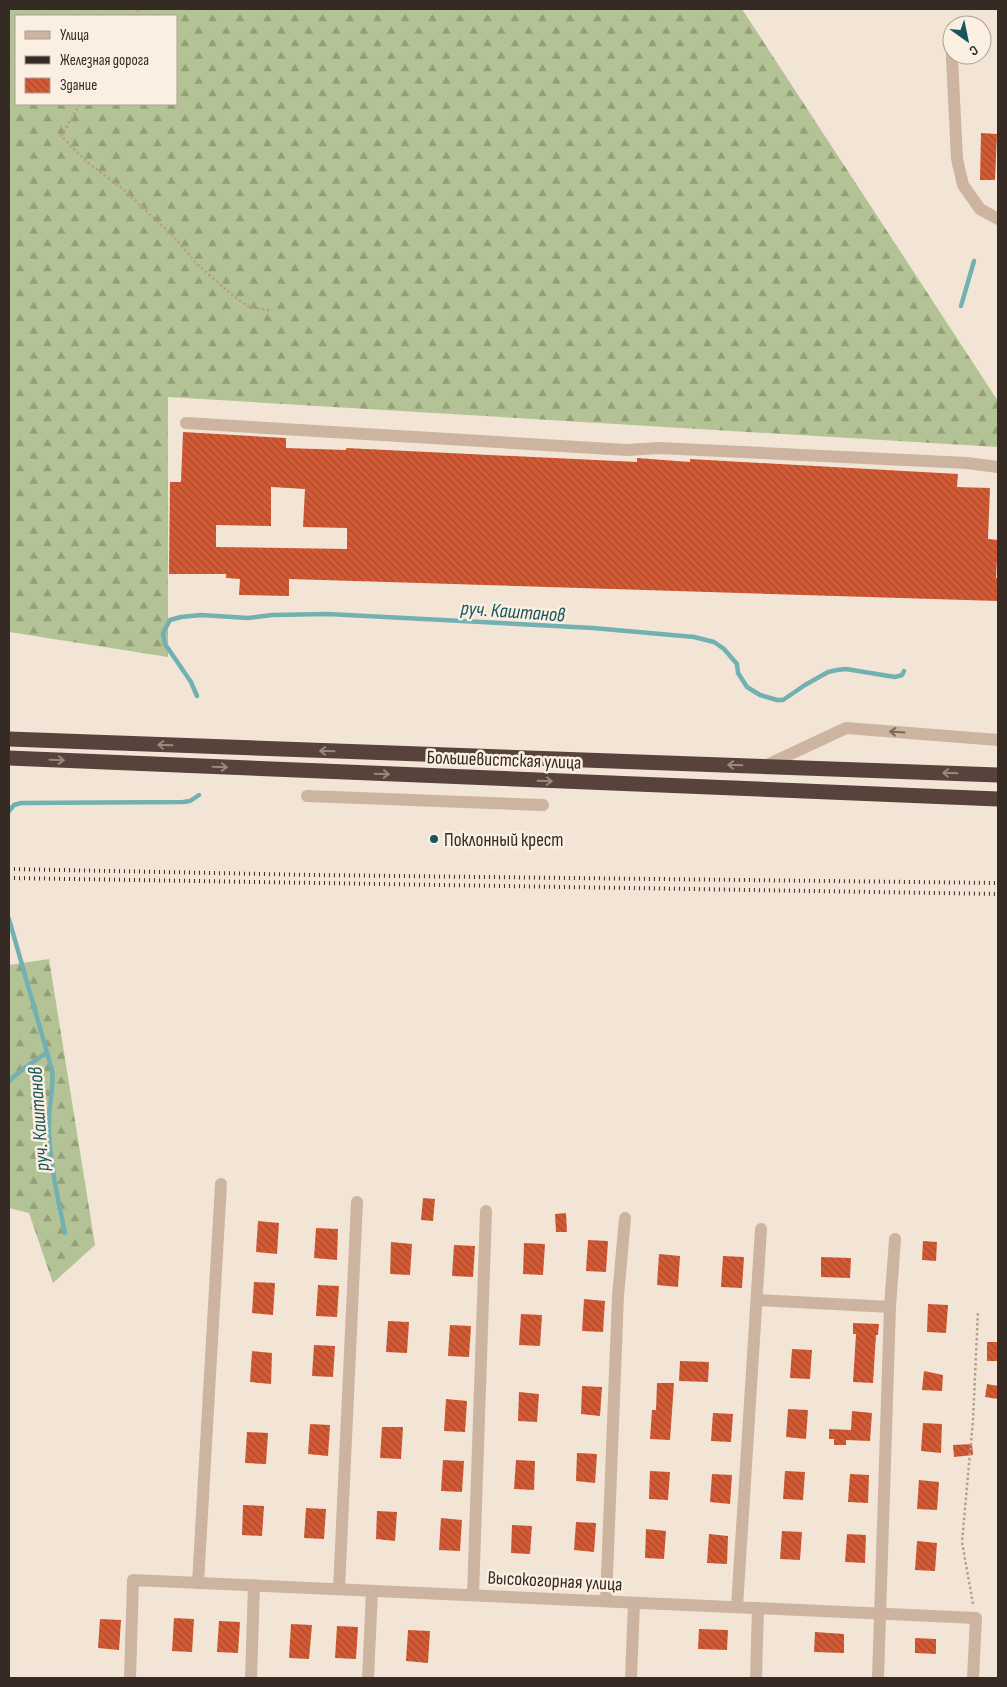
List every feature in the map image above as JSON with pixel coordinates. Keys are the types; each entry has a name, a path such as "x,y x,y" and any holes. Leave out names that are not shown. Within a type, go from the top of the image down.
{"highway":[{"name":"Большевистская улица","path":"9,739 998,775"},
{"name":"Большевистская улица","path":"9,758 998,799"}],"street":[{"path":"952,65 957,159 963,185 980,208 998,219"},
{"path":"186,423 627,450 659,448 967,463 998,467"},
{"path":"765,766 846,728 998,740"},
{"path":"307,796 543,805"},
{"path":"198,1583 221,1184"},
{"path":"339,1589 357,1202"},
{"path":"473,1595 486,1211"},
{"path":"606,1601 618,1296 625,1218"},
{"path":"737,1607 761,1228"},
{"path":"878,1678 890,1307 895,1239"},
{"path":"757,1300 890,1307"},
{"name":"Высокогорная улица","path":"130,1678 133,1580 976,1618"},
{"path":"251,1678 254,1585"},
{"path":"368,1678 372,1590"},
{"path":"631,1678 634,1602"},
{"path":"756,1678 758,1608"},
{"path":"973,1678 976,1618"}],"path":[{"path":"79,105 61,136 87,162 124,190 174,237 197,264 231,294 247,306 272,312"},
{"path":"976,1618 962,1542 973,1420 978,1311"}],"green space":[{"path":"9,9 742,9 998,401 998,447 168,397 168,657 9,632"},
{"path":"49,959 95,1245 53,1283 29,1213 9,1208 9,965"}],"building":[{"path":"981,133 997,134 995,180 980,180"},
{"path":"183,432 286,438 286,448 346,450 346,448 637,462 637,458 690,462 690,459 958,474 957,487 990,488 988,539 998,540 996,578 998,578 998,601 289,579 289,596 239,595 240,579 226,578 226,574 169,574 170,482 181,482","holes":["271,487 305,489 303,527 347,528 347,549 216,547 216,525 271,526"]},
{"path":"423,1198 435,1199 433,1221 421,1220"},
{"path":"566,1213 567,1232 556,1232 555,1214"},
{"path":"258,1221 279,1223 277,1254 256,1252"},
{"path":"316,1228 338,1229 337,1260 314,1258"},
{"path":"588,1240 608,1241 606,1272 586,1271"},
{"path":"923,1241 937,1242 936,1261 922,1260"},
{"path":"391,1242 412,1244 410,1275 390,1274"},
{"path":"524,1243 545,1244 543,1275 523,1274"},
{"path":"454,1245 475,1246 473,1277 452,1276"},
{"path":"659,1254 680,1256 678,1287 657,1285"},
{"path":"723,1256 744,1257 742,1288 721,1287"},
{"path":"821,1257 851,1258 850,1278 821,1277"},
{"path":"254,1282 275,1283 273,1315 252,1313"},
{"path":"318,1285 339,1286 337,1317 316,1316"},
{"path":"584,1299 605,1301 603,1332 582,1331"},
{"path":"928,1304 948,1305 946,1333 927,1332"},
{"path":"521,1314 542,1315 540,1346 519,1345"},
{"path":"388,1321 409,1322 407,1353 386,1352"},
{"path":"853,1323 879,1324 878,1335 876,1335 873,1383 853,1382 856,1334 853,1334"},
{"path":"450,1325 471,1326 469,1357 448,1356"},
{"path":"987,1342 998,1342 998,1361 987,1361"},
{"path":"314,1345 335,1346 333,1377 312,1376"},
{"path":"792,1349 812,1350 810,1379 790,1378"},
{"path":"252,1351 272,1353 271,1384 250,1382"},
{"path":"680,1361 709,1362 708,1382 679,1381"},
{"path":"924,1371 943,1375 942,1391 922,1390"},
{"path":"657,1383 674,1383 670,1440 650,1439 652,1410 656,1410"},
{"path":"987,1384 998,1386 998,1399 985,1397"},
{"path":"582,1386 602,1387 600,1416 581,1414"},
{"path":"519,1392 539,1394 537,1422 518,1421"},
{"path":"446,1399 467,1401 465,1432 444,1431"},
{"path":"788,1409 808,1410 806,1439 786,1437"},
{"path":"852,1411 872,1413 870,1441 846,1440 846,1445 834,1445 834,1439 829,1439 829,1429 851,1430"},
{"path":"713,1413 733,1414 731,1442 711,1441"},
{"path":"923,1423 942,1424 941,1453 921,1451"},
{"path":"310,1424 330,1425 328,1456 308,1454"},
{"path":"382,1427 403,1427 401,1459 380,1458"},
{"path":"247,1432 268,1433 266,1464 245,1463"},
{"path":"972,1444 973,1455 954,1457 953,1445"},
{"path":"577,1453 597,1454 595,1483 576,1481"},
{"path":"443,1460 464,1461 462,1492 441,1491"},
{"path":"516,1460 535,1461 534,1490 514,1489"},
{"path":"650,1471 670,1472 668,1500 649,1499"},
{"path":"785,1471 805,1472 803,1500 783,1499"},
{"path":"712,1474 732,1475 730,1504 710,1502"},
{"path":"850,1474 869,1475 868,1503 848,1502"},
{"path":"919,1480 939,1482 937,1510 917,1509"},
{"path":"243,1505 264,1506 262,1536 242,1535"},
{"path":"306,1508 326,1509 324,1539 304,1538"},
{"path":"377,1511 397,1512 395,1541 376,1539"},
{"path":"441,1518 462,1520 460,1551 439,1550"},
{"path":"576,1522 596,1523 594,1552 574,1550"},
{"path":"512,1525 532,1526 530,1554 511,1553"},
{"path":"646,1529 666,1531 664,1559 645,1558"},
{"path":"782,1531 802,1532 800,1560 780,1559"},
{"path":"709,1534 728,1536 727,1564 707,1563"},
{"path":"847,1534 866,1535 865,1563 845,1562"},
{"path":"917,1541 937,1543 935,1571 915,1570"},
{"path":"174,1618 194,1619 192,1652 172,1651"},
{"path":"100,1619 121,1620 119,1650 98,1648"},
{"path":"219,1621 240,1622 238,1653 217,1652"},
{"path":"291,1624 312,1625 309,1659 289,1658"},
{"path":"337,1626 358,1627 356,1659 335,1658"},
{"path":"699,1629 728,1630 727,1650 698,1649"},
{"path":"408,1630 430,1631 428,1663 406,1661"},
{"path":"815,1632 844,1634 844,1653 814,1652"},
{"path":"915,1638 936,1639 936,1654 915,1653"}],"waterway":[{"path":"961,306 974,261"},
{"name":"руч. Каштанов","path":"197,696 191,682 165,644 163,633 170,620 201,615 248,618 272,615 328,614 593,628 694,637 714,642 724,649 737,664 738,673 747,687 760,695 777,700 783,700 828,672 846,669 895,677 902,675 904,671"},
{"name":"руч. Каштанов","path":"9,811 14,805 21,803 183,802 190,801 199,795"},
{"name":"руч. Каштанов","path":"9,919 52,1070 49,1121 50,1148 65,1233"},
{"path":"9,1081 46,1053"}],"railway":[{"path":"9,869 313,875 998,883"},
{"path":"9,878 998,894"}],"place":[{"name":"Поклонный крест","path":"434,839"}]}
